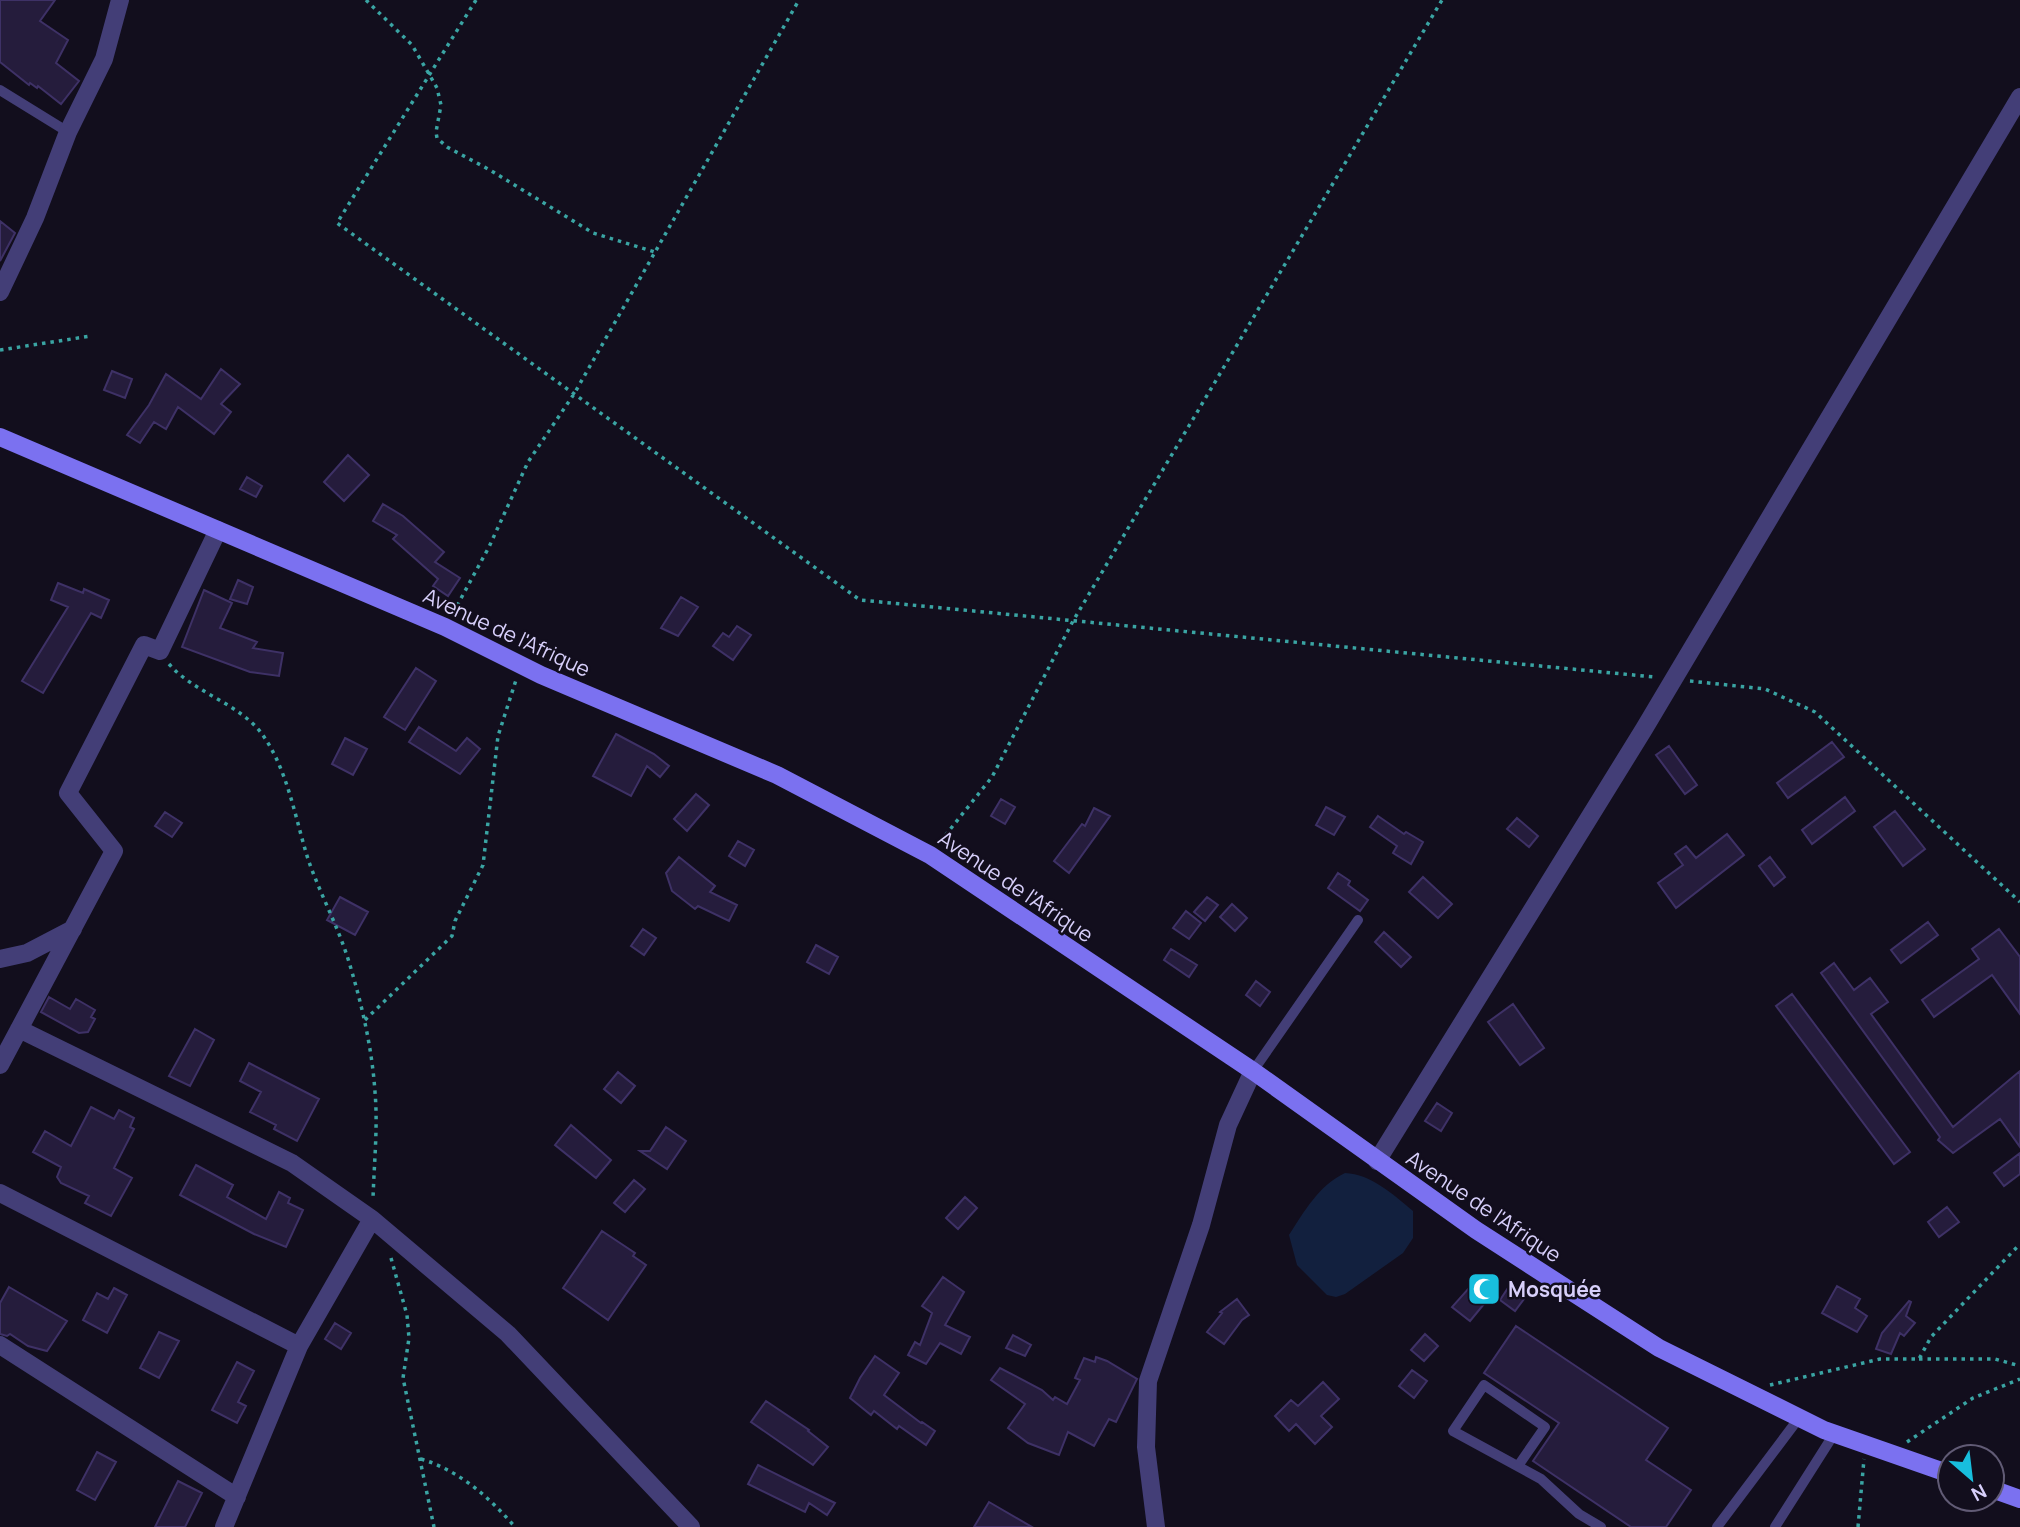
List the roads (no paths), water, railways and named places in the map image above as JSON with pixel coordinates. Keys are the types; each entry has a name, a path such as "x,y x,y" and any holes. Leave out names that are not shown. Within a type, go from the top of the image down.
{"main road":[{"name":"Avenue de l'Afrique","path":"0,437 445,627 521,665 777,775 930,855 1253,1071 1476,1230 1659,1348 1833,1434 1936,1469"}],"street":[{"path":"0,292 35,218 68,132 104,59 120,0"},
{"path":"1377,1161 1673,679 2020,97"},
{"path":"0,1065 114,851 68,793 144,645 160,651 218,530"},
{"path":"0,959 27,953 73,929"},
{"path":"19,1029 292,1163 372,1219 508,1334 691,1527"},
{"path":"1156,1527 1146,1447 1148,1381 1201,1225 1228,1125 1253,1071"},
{"path":"0,1193 299,1346"},
{"path":"224,1527 299,1346 372,1219"},
{"path":"0,1345 237,1497"}],"lane":[{"path":"0,90 68,132"},
{"path":"1253,1071 1358,920"},
{"path":"1518,1466 1545,1427 1484,1385 1453,1431 1541,1479 1579,1514 1601,1527"},
{"path":"1717,1527 1798,1418"},
{"path":"1775,1527 1833,1434"}],"water":[{"path":"1345,1173 1373,1181 1413,1211 1413,1238 1403,1253 1345,1294 1336,1297 1327,1295 1297,1265 1289,1235 1320,1192"}],"place":[{"name":"Mosquée","path":"1484,1289"}]}
